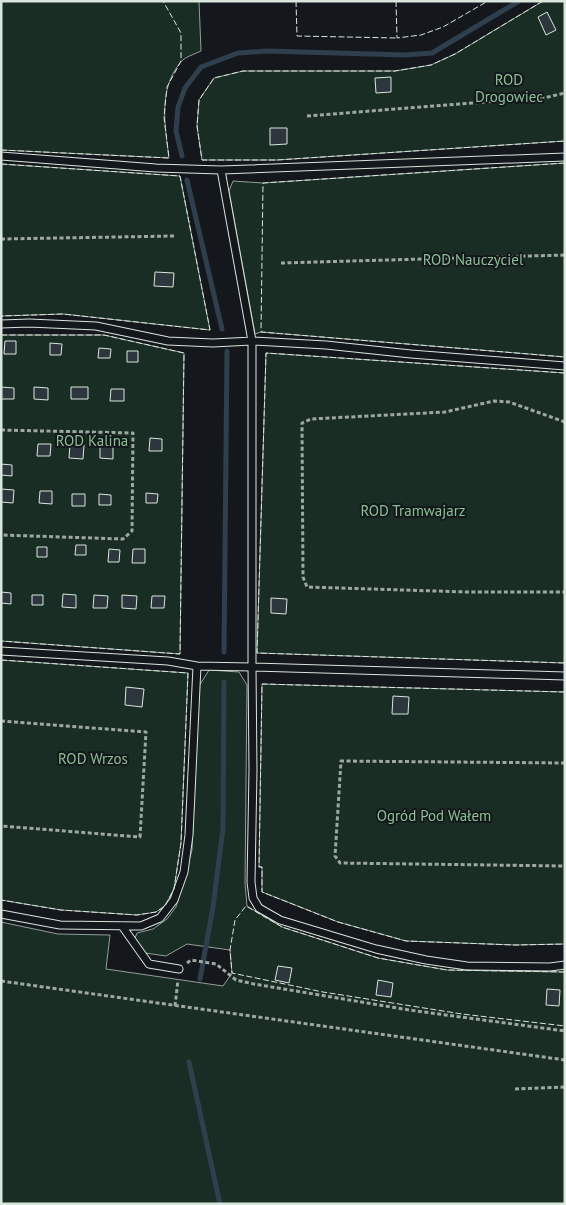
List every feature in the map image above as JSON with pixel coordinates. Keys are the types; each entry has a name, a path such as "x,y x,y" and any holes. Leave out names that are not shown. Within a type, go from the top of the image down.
{"lane":[{"path":"1,156 156,168 221,170 565,157"},
{"path":"221,170 252,341 253,770 251,882 253,898 259,908 280,920 376,949 426,960 467,966 550,967 565,965"},
{"path":"1,324 29,323 96,326 168,341 213,343 252,341 326,344 420,355 565,366"},
{"path":"1,651 168,661 198,666 565,676"},
{"path":"1,914 60,925 141,926 160,918 174,900 184,872 189,835 198,666"},
{"path":"122,926 149,964 179,969"}],"path":[{"path":"307,116 548,97 565,93"},
{"path":"1,239 174,236"},
{"path":"281,263 565,255"},
{"path":"565,422 508,402 494,401 445,412 311,419 302,423 302,442 303,577 307,587 467,592 565,592"},
{"path":"1,430 133,433 132,531 123,538 1,535"},
{"path":"1,721 146,732 140,837 1,826"},
{"path":"565,763 341,761 336,856 340,863 565,866"},
{"path":"192,960 216,964 236,980 254,984 409,1010 565,1031"},
{"path":"175,1006 178,979"},
{"path":"1,982 565,1060"},
{"path":"515,1089 565,1087"}],"green space":[{"path":"1,1 199,1 201,51 187,57 180,63 168,85 165,121 169,158 1,150"},
{"name":"ROD Drogowiec","path":"543,1 565,1 565,141 277,160 202,160 197,126 199,100 214,78 243,71 395,71 431,65 455,54"},
{"name":"ROD Nauczyciel","path":"565,163 565,357 261,332 255,334 229,191 233,181 263,183"},
{"path":"1,164 180,176 210,330 63,314 1,316"},
{"name":"ROD Kalina","path":"1,335 104,335 184,353 180,654 1,641"},
{"name":"ROD Tramwajarz","path":"266,353 565,373 565,663 257,653"},
{"name":"ROD Wrzos","path":"1,660 188,673 181,843 174,889 165,906 156,912 137,915 61,910 1,900"},
{"path":"209,670 239,672 247,685 245,883 247,906 282,927 378,958 447,970 565,972 565,1204 1,1204 1,922 58,934 110,935 106,969 223,986 232,973 230,950 187,944 166,956 145,953 135,938 137,933 153,929 167,919 176,907 192,850 199,686"},
{"name":"Ogród Pod Wałem","path":"262,684 565,692 565,944 515,945 406,941 338,922 262,892 262,867 259,867"}],"building":[{"path":"547,12 556,30 546,35 538,17"},
{"path":"391,77 391,92 376,93 375,78"},
{"path":"270,128 287,128 287,144 270,145"},
{"path":"155,272 174,273 173,287 154,286"},
{"path":"5,341 16,341 16,354 4,354"},
{"path":"50,343 62,344 61,355 50,355"},
{"path":"99,348 111,349 110,358 98,358"},
{"path":"127,351 138,351 138,362 127,362"},
{"path":"1,387 14,388 14,399 1,399"},
{"path":"34,387 48,388 48,400 34,399"},
{"path":"71,387 88,387 88,399 71,399"},
{"path":"111,389 124,389 124,401 110,401"},
{"path":"150,438 162,439 162,451 149,451"},
{"path":"38,444 51,444 50,456 37,456"},
{"path":"70,444 84,445 83,459 69,458"},
{"path":"100,446 113,446 113,459 100,458"},
{"path":"1,464 12,465 12,476 1,475"},
{"path":"1,489 14,490 13,503 1,502"},
{"path":"40,491 52,491 52,504 39,503"},
{"path":"146,493 158,494 157,503 146,503"},
{"path":"72,494 85,494 85,506 72,506"},
{"path":"99,494 111,495 111,505 99,505"},
{"path":"76,545 86,545 86,555 75,555"},
{"path":"37,547 47,547 47,557 37,557"},
{"path":"109,549 120,550 119,562 108,562"},
{"path":"133,549 145,549 145,563 132,563"},
{"path":"1,592 11,593 11,604 1,603"},
{"path":"63,594 76,595 76,608 62,607"},
{"path":"32,595 43,595 43,605 32,605"},
{"path":"94,595 108,596 107,608 93,608"},
{"path":"122,595 137,596 136,609 122,608"},
{"path":"152,596 165,596 164,608 151,608"},
{"path":"271,598 287,599 286,614 271,613"},
{"path":"126,687 144,689 142,707 125,705"},
{"path":"393,696 409,697 408,714 392,714"},
{"path":"278,966 292,968 289,983 275,980"},
{"path":"378,980 393,983 391,997 376,995"},
{"path":"547,989 560,990 559,1006 546,1005"}],"waterway":[{"path":"182,156 176,131 178,107 185,88 201,67 238,53 267,51 404,55 432,53 519,1"},
{"path":"187,180 222,329"},
{"path":"224,652 227,351"},
{"path":"200,979 213,907 223,828 224,682"},
{"path":"189,1062 220,1204"}],"fence":[{"path":"1,150 169,158 164,117 167,87 181,61 181,33 163,1"},
{"path":"296,1 297,36 397,38"},
{"path":"396,1 397,38 421,35 443,27 488,1"},
{"path":"543,1 455,54 431,65 395,71 243,71 214,78 199,100 197,126 202,160 277,160 565,141"},
{"path":"565,163 263,183 261,332 565,357"},
{"path":"1,164 180,176 210,330 63,314 1,316"},
{"path":"1,335 104,335 184,353 180,654 1,641"},
{"path":"565,373 266,353 257,653 565,663"},
{"path":"1,660 188,673 181,843 174,889 165,906 156,912 137,915 61,910 1,900"},
{"path":"565,692 262,684 259,867 262,867 262,892 338,922 406,941 515,945 565,944"},
{"path":"565,972 447,970 378,958 282,927 246,906 235,920 230,950 232,973 323,992 462,1014 565,1026"}]}
